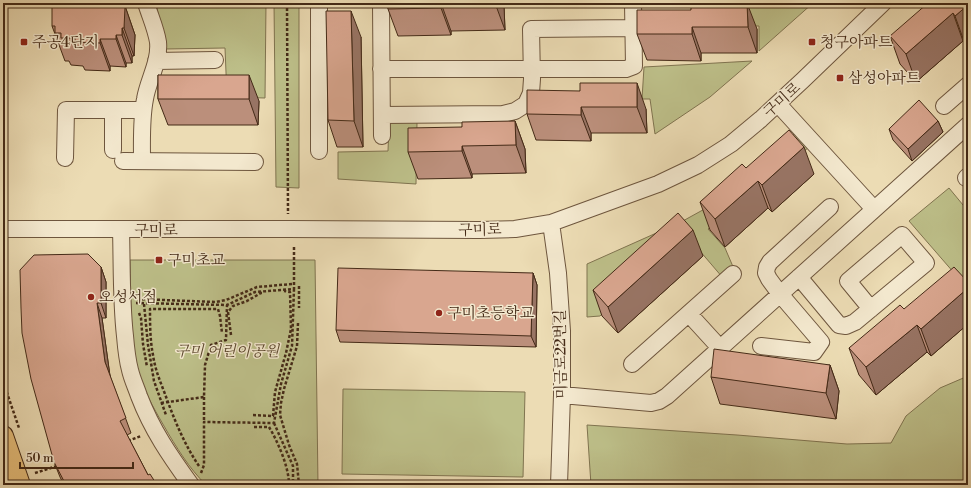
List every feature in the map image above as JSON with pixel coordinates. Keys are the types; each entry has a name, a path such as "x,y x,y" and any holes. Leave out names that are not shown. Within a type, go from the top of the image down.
{"main road":[{"path":"12,434 31,479"}],"street":[{"path":"142,161 143,110 145,97 158,55 158,42 146,3"},
{"path":"319,3 319,151"},
{"path":"381,3 382,136"},
{"path":"381,69 626,69 634,66 633,3"},
{"name":"구미로","path":"3,230 479,230 515,229 551,223 658,184 698,165 731,144 804,80 883,3"},
{"path":"382,116 503,114 515,111 526,104 531,93 531,29 633,28"},
{"path":"156,61 215,60"},
{"path":"944,106 968,84"},
{"path":"778,104 874,209"},
{"path":"65,158 66,110 143,110"},
{"path":"113,110 118,155 142,161 255,162"},
{"path":"562,395 651,403 659,401 667,396 968,125"},
{"path":"761,346 814,352 821,342 780,294 766,273 770,262 830,207"},
{"name":"미금로22번길","path":"551,223 562,331 562,395 559,485"},
{"path":"121,230 123,315 130,370 151,423 173,461 191,485"},
{"path":"799,277 839,325 846,326 855,322 871,309 926,264 902,235 848,281 871,309"},
{"path":"632,364 733,274"},
{"path":"689,314 720,348"}],"path":[{"path":"287,3 288,229"},
{"path":"293,485 293,466 274,423 281,384 292,346 294,245 301,245"},
{"path":"131,299 216,302 226,300 257,287 292,284"},
{"path":"299,286 299,308"},
{"path":"131,303 227,305 255,292 294,289"},
{"path":"231,335 228,312 233,306 247,301 261,293 276,291 290,292 291,329 275,392 273,416 253,415"},
{"path":"144,304 148,345 154,381 166,417"},
{"path":"183,448 201,473 204,465 205,365 211,345 226,340 227,305"},
{"path":"199,466 192,456 177,426 158,375 153,357 150,309 218,309 222,333"},
{"path":"137,310 141,318 147,369"},
{"path":"298,323 297,346 284,390 280,415 289,445 297,464 299,485"},
{"path":"3,366 12,434"},
{"path":"161,403 204,397"},
{"path":"204,422 274,423"},
{"path":"254,427 269,427 274,435 286,467 289,485"},
{"path":"127,441 141,436"},
{"path":"31,479 64,463"},
{"path":"31,479 33,466"}],"green space":[{"path":"156,3 266,3 265,98 227,97 225,48 165,49"},
{"path":"274,3 299,3 299,188 276,187"},
{"path":"703,3 813,3 759,51 759,26 755,26"},
{"path":"752,61 710,97 655,134 650,99 642,99 644,67"},
{"path":"417,122 416,184 338,179 338,152 388,151 389,123"},
{"path":"799,129 812,145 752,190 708,229 725,248 734,269 723,278 688,237 600,316 587,317 587,264 681,222 710,206 771,156"},
{"path":"949,188 968,211 968,289 909,221"},
{"name":"구미 어린이공원","path":"130,260 315,260 318,485 206,485 194,472 160,419 148,397 139,375 132,327"},
{"path":"968,376 968,485 591,485 587,425 847,444 891,443 906,416 940,388"},
{"path":"343,389 525,392 523,477 342,474"}],"building":[{"path":"122,3 122,7 125,7 124,28 122,28 122,35 116,35 116,39 100,39 100,43 75,42 75,38 61,38 61,33 55,33 55,26 52,26 52,4"},
{"path":"388,3 441,3 441,8 388,9"},
{"path":"691,3 747,3 748,27 692,27 692,34 637,34 637,10 691,10"},
{"path":"928,3 968,3 968,5 955,16 953,13 906,54 890,36"},
{"path":"326,11 351,11 354,121 328,120"},
{"path":"158,75 249,75 249,99 158,99"},
{"path":"580,83 637,83 637,107 581,107 581,115 527,114 527,90 580,91"},
{"path":"919,100 938,121 908,149 889,129"},
{"path":"515,121 516,145 462,146 462,151 408,152 408,128 462,127 462,122"},
{"path":"789,130 804,147 762,185 758,181 715,219 700,202 742,164 746,168"},
{"path":"678,213 693,230 608,307 593,290"},
{"path":"88,254 101,267 101,303 97,303 105,362 126,418 120,421 148,475 150,474 157,485 66,485 54,462 31,379 22,333 20,270 34,255"},
{"path":"954,267 968,282 968,288 921,329 917,325 866,367 849,348 900,305 904,309"},
{"name":"구미초등학교","path":"338,268 533,273 531,336 336,330"},
{"path":"714,349 830,365 826,393 711,377"}],"place":[{"name":"주공4단지","path":"24,42"},
{"name":"청구아파트","path":"812,42"},
{"name":"삼성아파트","path":"840,78"},
{"name":"구미초교","path":"159,260"},
{"name":"오성서점","path":"91,297"},
{"name":"구미초등학교","path":"439,313"}]}
